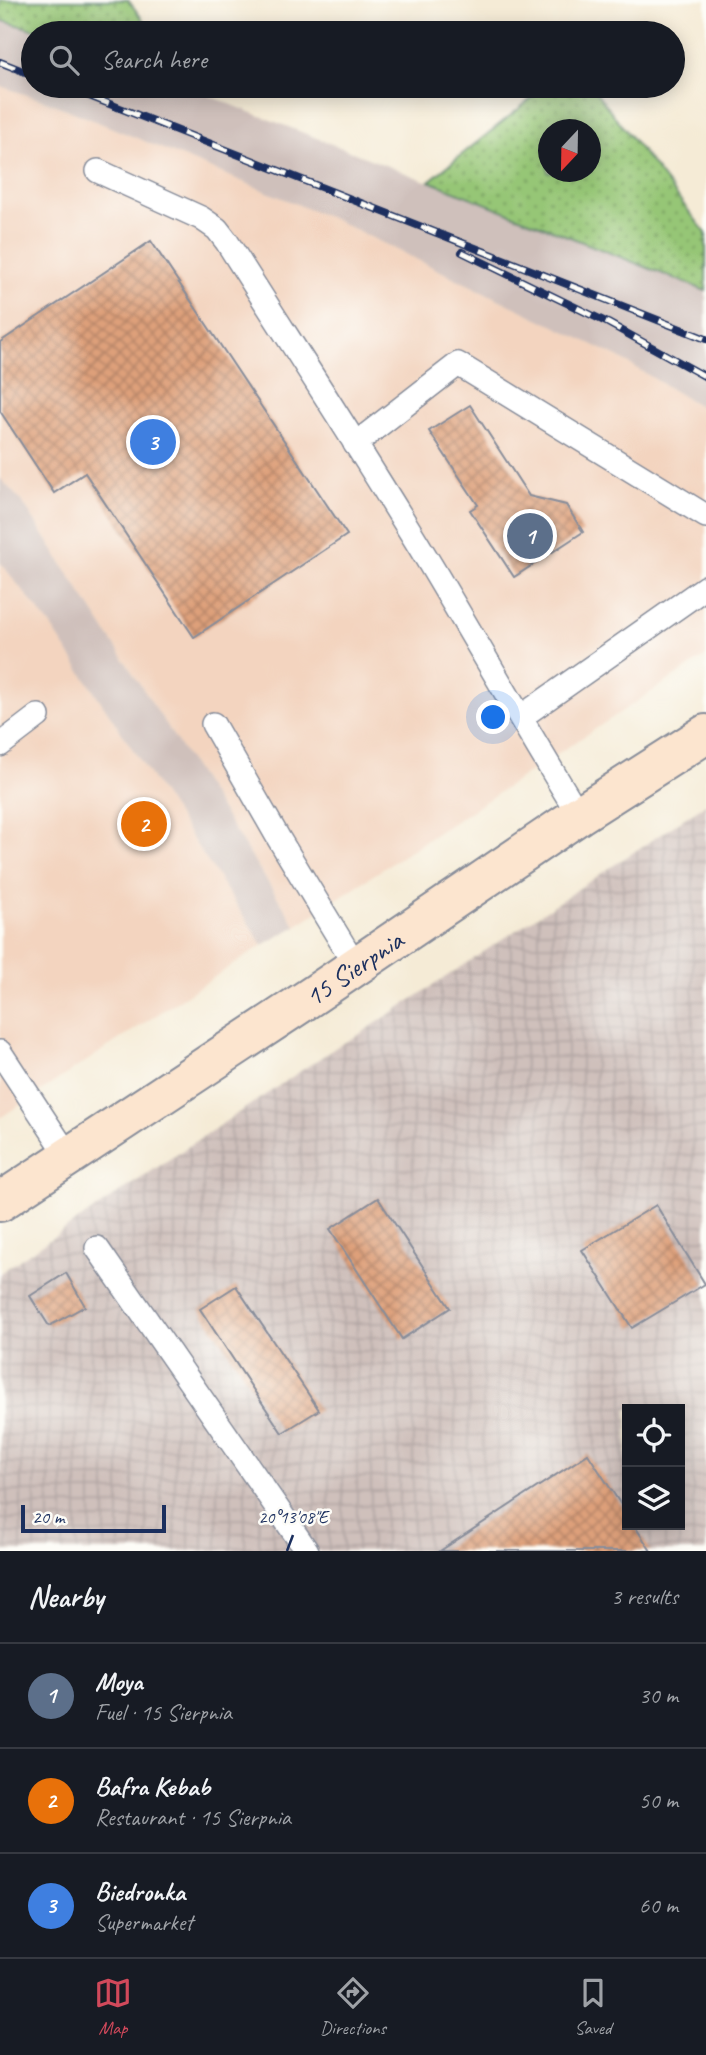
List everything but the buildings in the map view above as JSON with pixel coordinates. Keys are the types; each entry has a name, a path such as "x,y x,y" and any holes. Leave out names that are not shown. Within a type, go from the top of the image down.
{"main road":[{"name":"15 Sierpnia","path":"0,1202 579,815 706,734"}],"lane":[{"path":"98,171 201,218 217,229 228,242 433,569 579,815"},
{"path":"355,444 458,364 706,516"},
{"path":"521,717 706,586"},
{"path":"0,745 38,716"},
{"path":"213,723 356,966"},
{"path":"0,1052 69,1157"},
{"path":"97,1248 307,1551"}],"shaded area":[{"path":"0,20 21,26 21,93 0,86"},
{"path":"0,86 21,93 21,98 37,98 49,102 333,219 618,357 706,410 706,656 296,926 23,503 0,478"},
{"path":"37,98 215,98 706,291 706,410 618,357 333,219"},
{"path":"0,478 23,503 296,926 263,945 50,625 0,562"},
{"path":"0,562 50,625 263,945 0,1118"},
{"path":"706,804 706,1551 0,1551 0,1273"}],"green space":[{"path":"0,0 128,0 144,21 21,21 21,26 0,20"},
{"path":"532,98 600,98 706,233 706,291 429,181"}],"railway":[{"path":"0,62 21,70"},
{"path":"94,98 706,339"},
{"path":"462,252 608,323 706,377"}],"place":[{"name":"Biedronka","path":"153,442"},
{"name":"Moya","path":"530,536"},
{"name":"Bafra Kebab","path":"144,824"}]}
